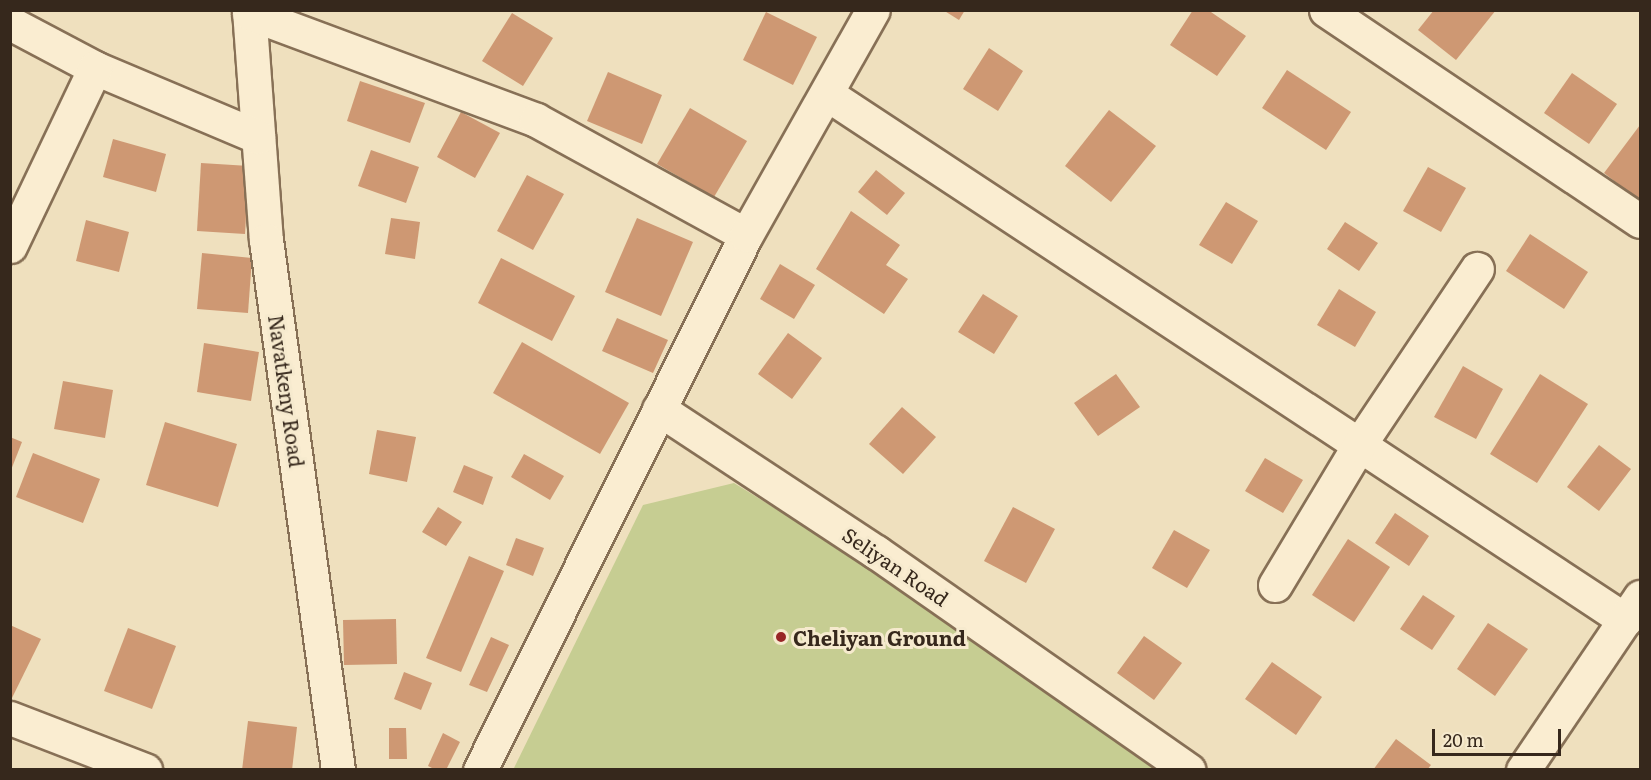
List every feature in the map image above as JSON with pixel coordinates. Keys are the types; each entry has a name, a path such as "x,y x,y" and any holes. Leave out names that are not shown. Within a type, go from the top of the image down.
{"street":[{"path":"480,770 746,235 873,10"},
{"path":"1326,10 1641,220"},
{"path":"249,12 536,120 746,235"},
{"name":"Navatkeny Road","path":"249,12 268,252 338,770"},
{"path":"10,23 95,68 258,137"},
{"path":"10,246 95,68"},
{"path":"827,94 1112,279 1359,445 1633,609 1523,770"},
{"path":"1275,585 1359,445 1477,269"},
{"name":"Seliyan Road","path":"659,409 876,552 1188,770"},
{"path":"10,718 145,770"}],"green space":[{"name":"Cheliyan Ground","path":"734,483 1198,769 513,770 643,505"}],"building":[{"path":"943,10 965,10 959,20"},
{"path":"1193,10 1208,10 1246,36 1217,76 1170,45"},
{"path":"1434,10 1496,10 1456,60 1418,30"},
{"path":"766,12 817,37 793,85 743,60"},
{"path":"512,13 553,38 523,86 482,61"},
{"path":"989,48 1023,71 998,111 963,89"},
{"path":"1287,70 1351,112 1326,150 1262,108"},
{"path":"608,72 662,95 642,144 587,121"},
{"path":"1572,73 1617,104 1589,144 1544,113"},
{"path":"360,81 425,103 410,143 347,121"},
{"path":"690,108 747,141 714,197 657,164"},
{"path":"1109,110 1156,146 1111,202 1065,166"},
{"path":"461,112 500,133 475,178 437,157"},
{"path":"1640,125 1640,201 1604,173"},
{"path":"113,139 166,154 156,192 103,177"},
{"path":"371,150 419,167 406,203 358,186"},
{"path":"201,163 249,166 245,234 197,231"},
{"path":"1428,167 1466,188 1441,232 1403,211"},
{"path":"876,170 905,193 887,215 858,192"},
{"path":"527,175 564,194 533,250 497,231"},
{"path":"1226,202 1258,221 1232,264 1199,245"},
{"path":"851,211 900,245 886,265 908,279 884,314 816,269"},
{"path":"391,218 420,222 415,259 385,254"},
{"path":"637,218 693,242 661,316 605,292"},
{"path":"86,220 129,232 119,272 76,261"},
{"path":"1345,222 1378,243 1359,271 1327,249"},
{"path":"1530,234 1588,272 1564,309 1506,271"},
{"path":"202,253 252,258 248,313 197,309"},
{"path":"501,258 575,296 552,341 478,303"},
{"path":"780,264 815,285 794,319 760,299"},
{"path":"1339,289 1376,312 1355,347 1317,325"},
{"path":"983,294 1018,316 994,354 958,332"},
{"path":"617,318 668,340 653,373 602,351"},
{"path":"788,333 822,358 792,399 758,374"},
{"path":"522,342 629,403 600,454 493,393"},
{"path":"204,343 259,352 251,401 197,392"},
{"path":"1463,366 1503,389 1476,439 1434,417"},
{"path":"1116,374 1140,407 1098,436 1074,403"},
{"path":"1540,374 1588,404 1537,483 1490,454"},
{"path":"63,381 113,390 105,438 54,429"},
{"path":"902,407 936,437 903,474 869,444"},
{"path":"165,422 237,444 218,507 146,485"},
{"path":"377,430 416,437 407,482 369,474"},
{"path":"10,437 22,442 11,470 10,470"},
{"path":"1599,445 1631,469 1599,511 1567,487"},
{"path":"33,453 100,479 83,523 16,497"},
{"path":"524,454 564,476 550,500 511,477"},
{"path":"1265,458 1303,480 1283,513 1245,491"},
{"path":"464,465 493,477 483,505 453,492"},
{"path":"438,507 462,522 446,546 422,532"},
{"path":"1013,507 1055,529 1026,583 984,561"},
{"path":"1395,513 1429,536 1409,566 1375,543"},
{"path":"1174,530 1210,550 1187,588 1152,568"},
{"path":"516,538 544,548 533,576 506,565"},
{"path":"1348,539 1390,567 1354,622 1312,595"},
{"path":"469,556 504,571 461,672 426,658"},
{"path":"1423,595 1455,616 1432,650 1400,629"},
{"path":"396,619 397,664 344,665 343,620"},
{"path":"1488,623 1528,649 1495,696 1457,669"},
{"path":"10,625 41,639 10,702"},
{"path":"128,628 176,646 152,709 104,691"},
{"path":"1144,636 1182,663 1154,700 1117,673"},
{"path":"491,637 509,645 487,692 469,685"},
{"path":"1272,662 1322,697 1296,735 1245,699"},
{"path":"404,672 432,683 421,710 394,699"},
{"path":"248,721 297,727 292,770 242,770"},
{"path":"389,728 406,728 407,759 389,759"},
{"path":"443,733 460,742 446,770 436,770 428,766"},
{"path":"1396,739 1431,765 1427,770 1373,770"}],"place":[{"name":"Cheliyan Ground","path":"781,637"}]}
